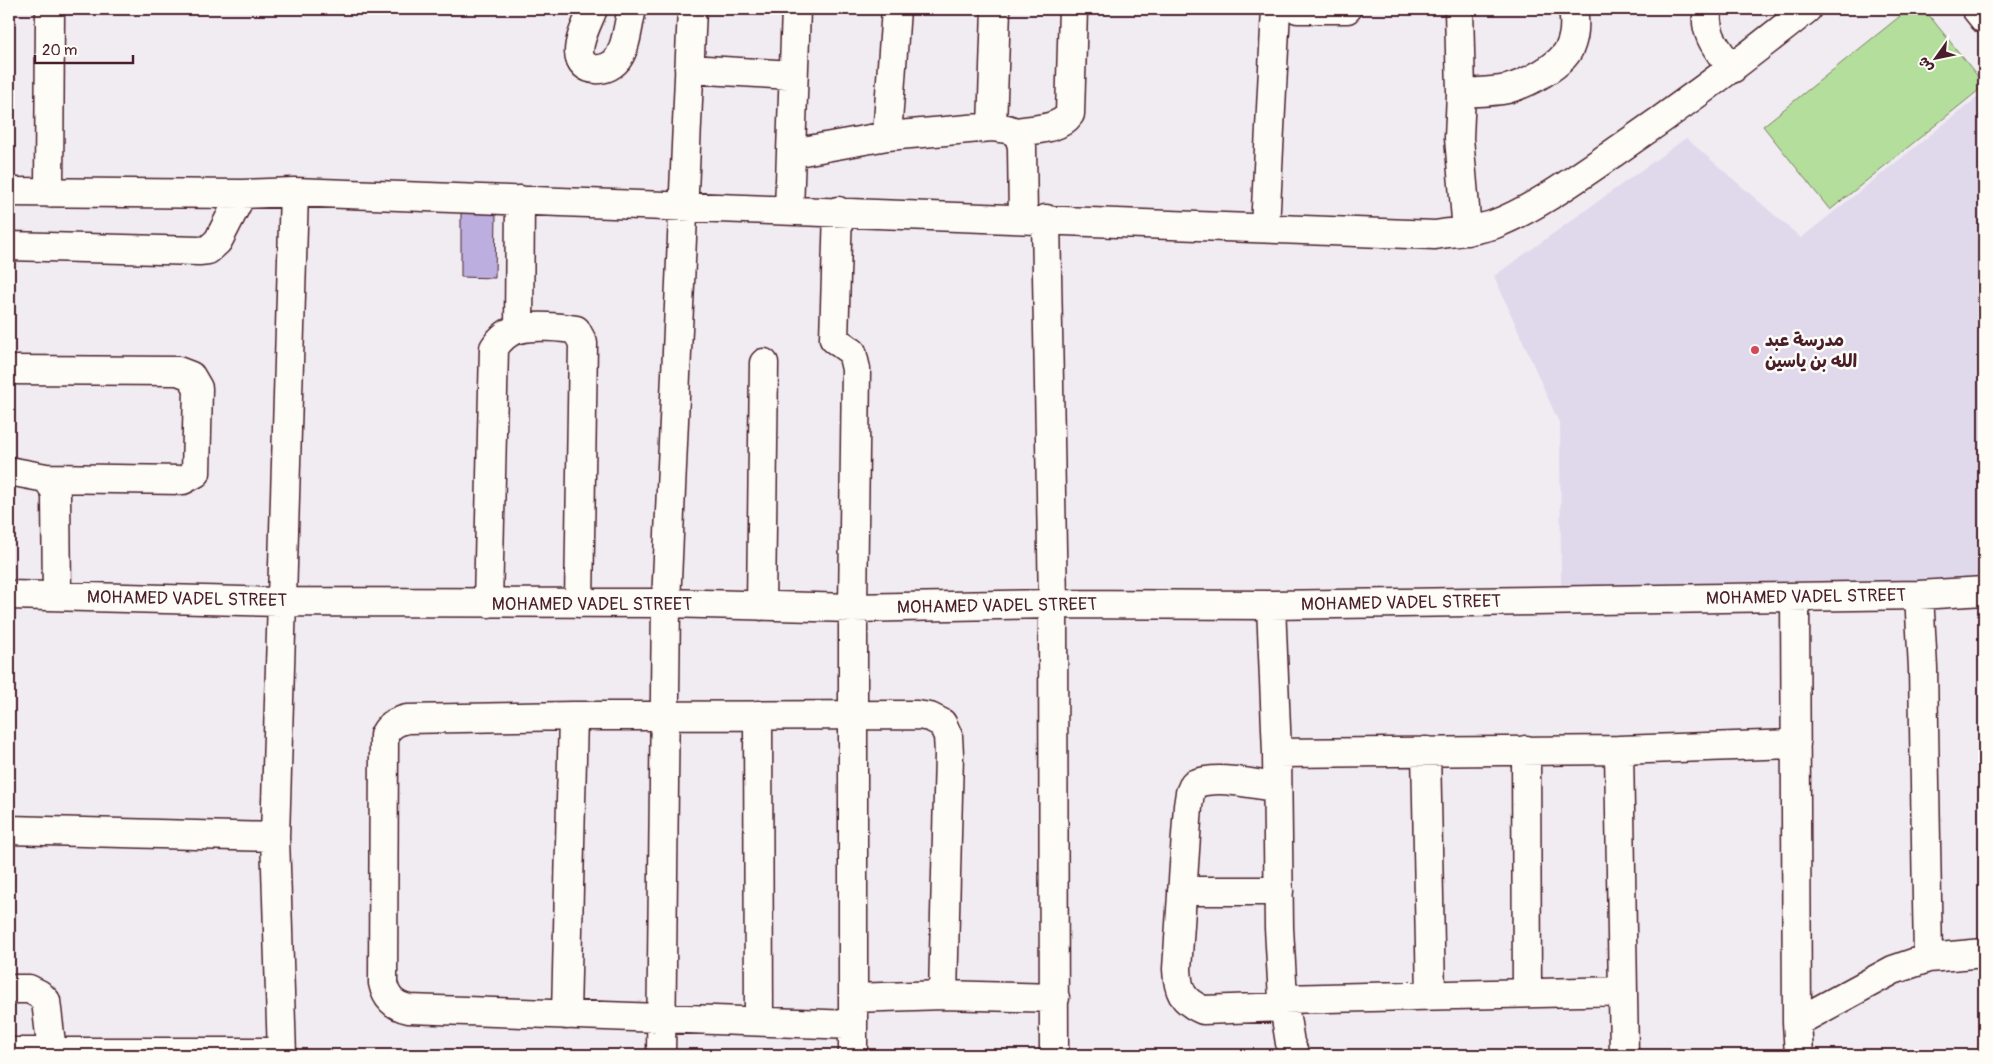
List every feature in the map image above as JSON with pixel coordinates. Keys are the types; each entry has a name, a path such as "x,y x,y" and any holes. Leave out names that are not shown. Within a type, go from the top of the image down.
{"street":[{"path":"48,193 50,9"},
{"path":"593,9 580,44 579,55 584,64 593,70 608,68 619,58 632,9"},
{"path":"661,1055 666,603 692,9"},
{"path":"789,210 796,9"},
{"path":"887,136 896,9"},
{"path":"996,9 1004,130"},
{"path":"792,153 887,136 1004,130 1059,124 1070,114 1073,9"},
{"path":"1264,228 1276,9"},
{"path":"1298,9 1347,9"},
{"path":"1459,9 1461,93 1459,138 1467,231"},
{"path":"1461,93 1507,89 1524,83 1554,65 1565,56 1570,47 1575,20 1573,9"},
{"path":"1708,9 1706,26 1710,37 1732,70"},
{"path":"9,192 242,194 294,192 1435,235 1467,231 1494,224 1569,183 1732,70 1807,9"},
{"path":"1976,9 1984,19"},
{"path":"689,69 794,75"},
{"path":"1004,130 1020,138 1035,219 1053,604 1054,1055"},
{"path":"9,1052 282,1054 275,837 294,192"},
{"path":"9,246 208,250 218,242 242,194"},
{"path":"519,328 520,200"},
{"path":"838,212 834,339 852,352 856,369 853,608 853,1055"},
{"path":"488,603 494,348 501,338 519,328 562,327 576,330 583,343 579,603"},
{"path":"761,606 764,363"},
{"path":"9,370 178,370 191,376 198,388 196,473 182,480 46,478 9,471"},
{"path":"46,478 54,489 56,496 56,596"},
{"name":"MOHAMED VADEL STREET","path":"9,595 282,602 666,603 853,608 1053,604 1271,605 1920,595 1984,591"},
{"path":"1920,595 1928,958"},
{"path":"1795,596 1797,1022 1799,1055"},
{"path":"1271,605 1284,1003 1290,1043 1295,1055"},
{"path":"854,1025 410,1009 394,1003 388,997 383,983 384,735 388,727 396,722 407,719 853,714 930,717 942,723 948,736 943,995"},
{"path":"758,715 759,1021"},
{"path":"566,1015 573,716"},
{"path":"1277,753 1618,750 1796,744"},
{"path":"1526,750 1527,993"},
{"path":"1618,750 1624,1055"},
{"path":"1426,751 1431,995"},
{"path":"1276,787 1205,780 1194,784 1190,793 1177,969 1178,986 1184,997 1192,1005 1203,1010 1284,1003 1431,995 1622,991"},
{"path":"9,830 275,837"},
{"path":"1182,891 1279,891"},
{"path":"1797,1022 1893,970 1928,958 1984,953"},
{"path":"9,989 29,989 39,994 46,1001 52,1052"},
{"path":"853,998 943,995 1054,998"}],"shaded area":[{"name":"مدرسة عبد الله بن ياسين","path":"1984,92 1984,579 1561,585 1560,425 1494,276 1686,138 1801,238"}],"green space":[{"path":"1909,9 1924,9 1984,86 1830,210 1763,126"}],"building":[{"path":"461,213 496,213 495,278 461,277"}],"place":[{"name":"مدرسة عبد الله بن ياسين","path":"1755,350"}]}
